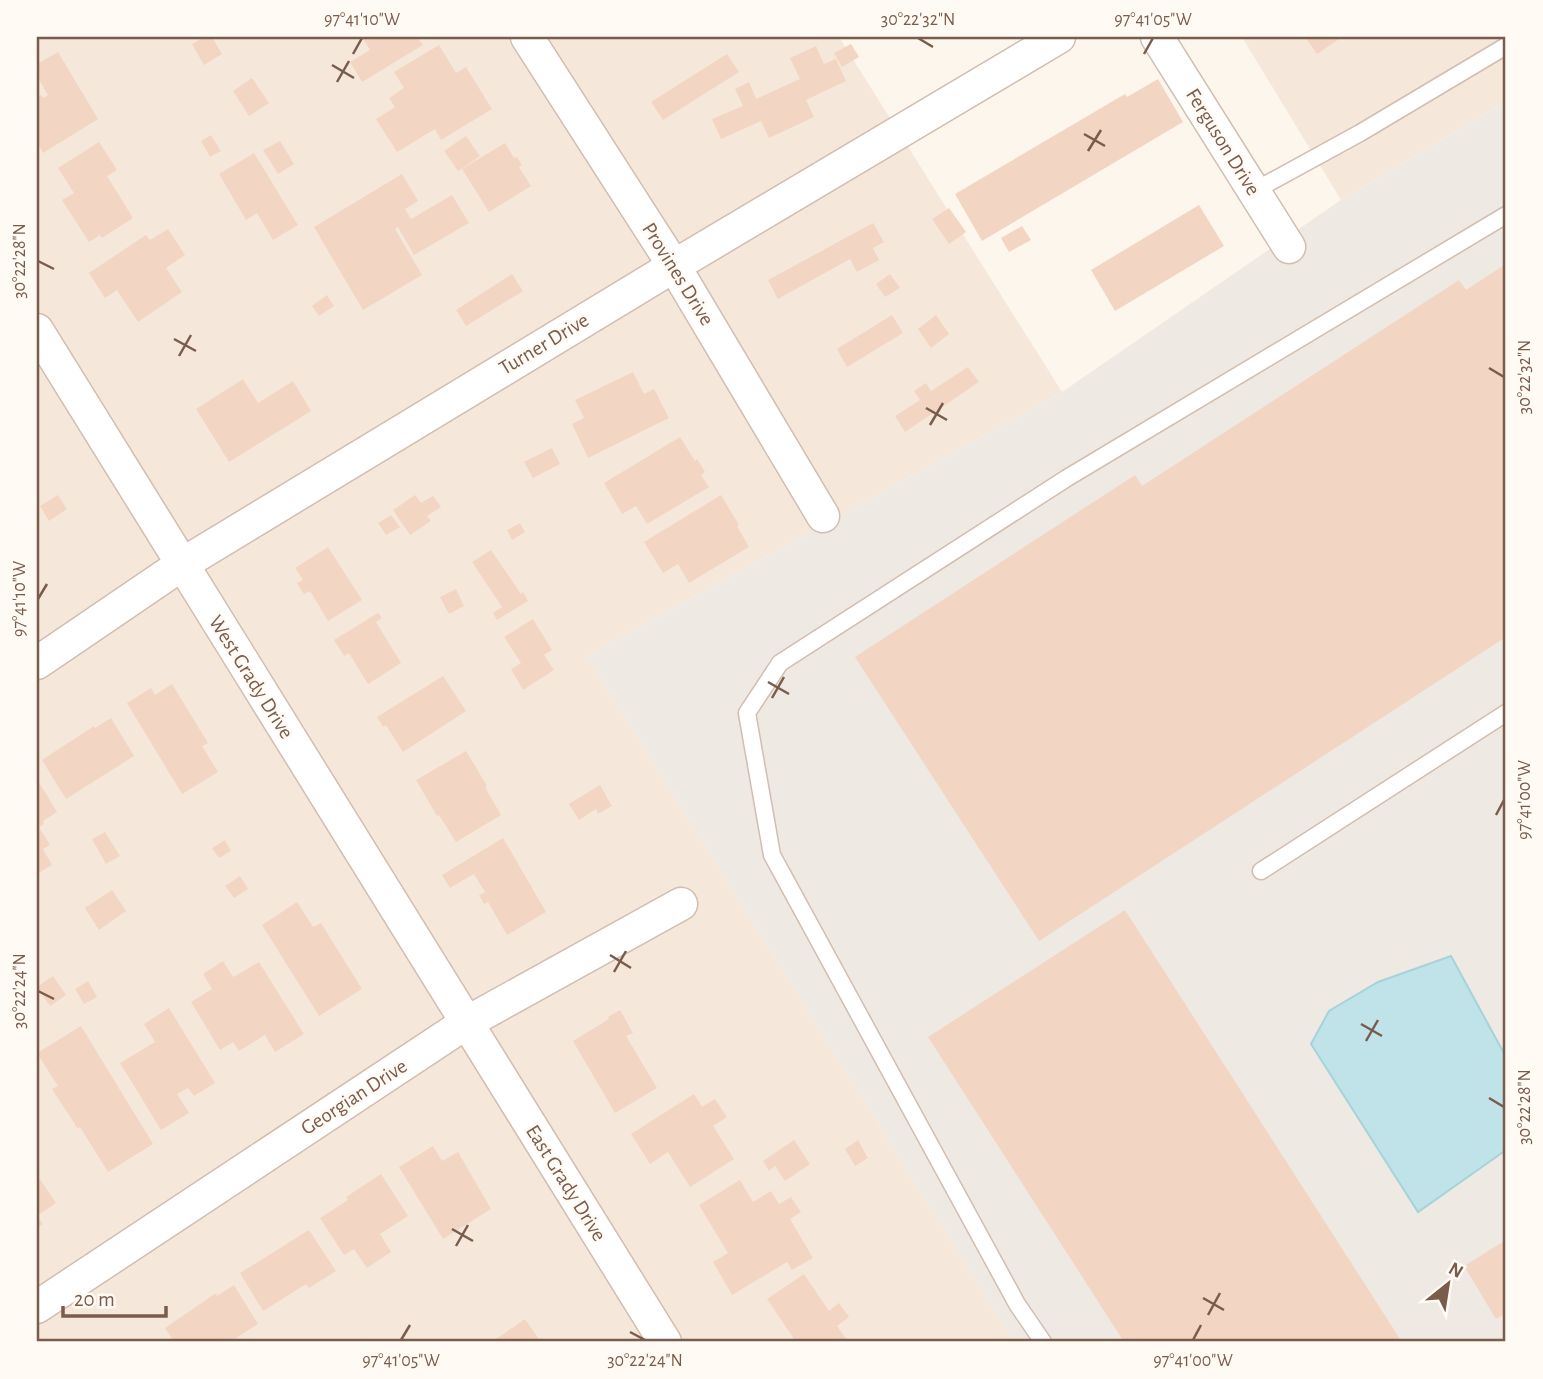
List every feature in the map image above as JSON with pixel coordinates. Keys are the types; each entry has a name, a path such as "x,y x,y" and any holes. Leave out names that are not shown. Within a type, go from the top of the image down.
{"street":[{"name":"Provines Drive","path":"527,37 674,266 822,516"},
{"name":"Turner Drive","path":"37,663 181,565 674,266 1059,37"},
{"name":"Ferguson Drive","path":"1157,37 1289,247"},
{"name":"West Grady Drive","path":"37,330 466,1023"},
{"name":"Georgian Drive","path":"37,1307 466,1023 681,904"},
{"name":"East Grady Drive","path":"466,1023 665,1342"}],"lane":[{"path":"1254,191 1360,133 1506,46"},
{"path":"1042,1342 1017,1304 772,855 747,713 780,663 1066,478 1506,215"},
{"path":"1261,871 1506,713"}],"shaded area":[{"path":"37,37 839,37 1062,392 587,656 1014,1342 37,1342"},
{"path":"1242,37 1506,37 1506,101 1341,200"},
{"path":"1506,101 1506,1342 1014,1342 587,656 1062,392 1341,200"}],"water":[{"path":"1451,956 1506,1057 1506,1150 1418,1212 1311,1044 1329,1011 1378,982"}],"building":[{"path":"204,37 212,37 222,54 204,65 192,44"},
{"path":"362,37 417,37 423,45 362,82 350,62 370,50"},
{"path":"1305,37 1342,37 1317,54"},
{"path":"851,44 859,57 842,67 834,53"},
{"path":"439,45 456,73 466,67 492,109 441,140 435,129 397,152 376,119 395,107 389,98 404,88 394,72"},
{"path":"816,46 824,64 836,59 846,81 806,100 814,117 769,138 761,121 721,139 712,119 743,106 735,89 749,82 756,99 800,79 790,58"},
{"path":"58,52 98,119 43,153 37,142 37,97 48,95 37,76 37,64"},
{"path":"727,54 739,72 663,120 651,102"},
{"path":"252,78 269,103 249,116 233,91"},
{"path":"1158,79 1183,122 982,241 955,194 1125,94 1127,97"},
{"path":"211,135 221,151 210,157 201,141"},
{"path":"466,136 480,156 458,171 444,151"},
{"path":"280,141 294,164 278,174 263,150"},
{"path":"99,142 117,170 107,176 133,218 102,238 100,235 89,242 62,200 74,193 58,168"},
{"path":"505,143 522,165 519,167 531,186 489,212 462,169"},
{"path":"254,153 298,225 273,240 257,213 246,220 219,174"},
{"path":"402,174 418,201 405,209 411,219 452,195 469,223 414,255 398,227 395,229 422,275 363,310 314,227"},
{"path":"1199,205 1224,246 1115,311 1091,270"},
{"path":"949,208 966,232 949,244 932,219"},
{"path":"873,223 884,242 873,248 879,260 857,272 850,259 778,299 768,280"},
{"path":"1022,226 1031,240 1009,252 1001,238"},
{"path":"168,229 185,255 166,268 182,292 138,322 117,290 105,298 89,273 146,235 150,240"},
{"path":"1506,264 1506,637 1039,941 855,657 1135,475 1142,486 1459,280 1466,290"},
{"path":"512,274 523,291 466,326 456,310"},
{"path":"890,274 900,288 885,297 876,284"},
{"path":"327,295 334,306 319,316 312,306"},
{"path":"892,315 903,333 847,367 837,349"},
{"path":"936,315 949,334 931,348 918,329"},
{"path":"968,367 979,382 905,432 895,416 920,400 914,391 926,383 931,391"},
{"path":"633,372 644,394 654,389 669,418 588,458 572,424 584,418 575,400"},
{"path":"243,379 258,403 293,381 311,411 229,462 196,409"},
{"path":"680,437 705,472 701,475 709,487 647,524 636,506 622,514 604,483"},
{"path":"552,448 560,464 533,478 524,462"},
{"path":"58,495 67,509 49,521 40,506"},
{"path":"415,495 421,503 433,496 441,507 427,516 431,521 410,535 393,510"},
{"path":"721,495 749,547 689,583 678,564 663,573 644,542"},
{"path":"391,515 400,527 386,535 378,523"},
{"path":"520,523 525,532 512,540 507,530"},
{"path":"328,547 362,600 328,621 310,591 304,594 297,583 303,580 295,568"},
{"path":"491,550 528,601 497,620 493,613 502,607 472,562"},
{"path":"456,589 464,606 449,614 440,597"},
{"path":"378,613 382,618 376,622 401,663 368,684 349,653 344,656 334,640"},
{"path":"533,619 552,650 544,655 554,670 523,690 511,669 521,663 504,637"},
{"path":"443,676 466,711 403,752 386,725 383,727 377,717"},
{"path":"172,684 208,743 202,746 218,772 182,794 127,703 151,688 155,695"},
{"path":"111,718 134,756 66,799 42,760"},
{"path":"466,751 501,815 456,842 416,780"},
{"path":"37,779 57,812 39,827 50,845 43,849 52,865 37,874"},
{"path":"600,785 612,806 598,814 596,809 579,820 569,804"},
{"path":"105,832 120,856 106,864 92,839"},
{"path":"503,838 546,912 507,935 488,902 484,904 479,895 485,892 474,874 450,888 442,875"},
{"path":"225,840 231,851 219,858 212,848"},
{"path":"240,876 248,889 234,898 225,886"},
{"path":"112,890 126,911 99,930 85,908"},
{"path":"297,902 313,927 321,923 362,989 319,1016 262,925"},
{"path":"1125,910 1402,1342 1124,1342 928,1037"},
{"path":"223,961 233,977 259,962 304,1034 275,1052 265,1035 239,1051 233,1042 220,1050 191,1002 212,989 203,974"},
{"path":"53,976 66,995 50,1006 37,987"},
{"path":"88,981 97,997 84,1004 75,989"},
{"path":"169,1008 215,1083 194,1096 188,1088 177,1094 189,1113 161,1130 120,1063 155,1042 144,1024"},
{"path":"620,1010 633,1033 626,1036 657,1088 615,1113 573,1041"},
{"path":"81,1026 153,1144 108,1172 52,1089 58,1086 37,1053"},
{"path":"694,1094 702,1107 715,1099 727,1117 713,1126 734,1159 690,1187 668,1152 650,1164 631,1134"},
{"path":"794,1140 810,1164 785,1181 775,1166 769,1171 763,1161"},
{"path":"858,1140 868,1158 855,1166 845,1149"},
{"path":"433,1146 442,1161 458,1152 491,1209 443,1239 399,1167"},
{"path":"381,1174 408,1216 380,1234 391,1252 367,1268 354,1249 344,1255 320,1218"},
{"path":"37,1175 56,1203 37,1216"},
{"path":"740,1180 753,1202 771,1191 779,1204 791,1197 801,1212 790,1219 813,1258 792,1270 787,1262 732,1295 713,1262 728,1253 699,1205"},
{"path":"37,1216 43,1224 37,1228"},
{"path":"309,1230 336,1271 309,1288 306,1284 263,1311 240,1273"},
{"path":"1506,1240 1506,1313 1496,1319 1464,1266"},
{"path":"804,1274 829,1311 839,1303 849,1317 837,1326 848,1342 796,1342 767,1299"},
{"path":"234,1285 258,1324 233,1340 234,1342 174,1342 165,1328 216,1293 217,1296"},
{"path":"525,1319 541,1342 492,1342"}]}
